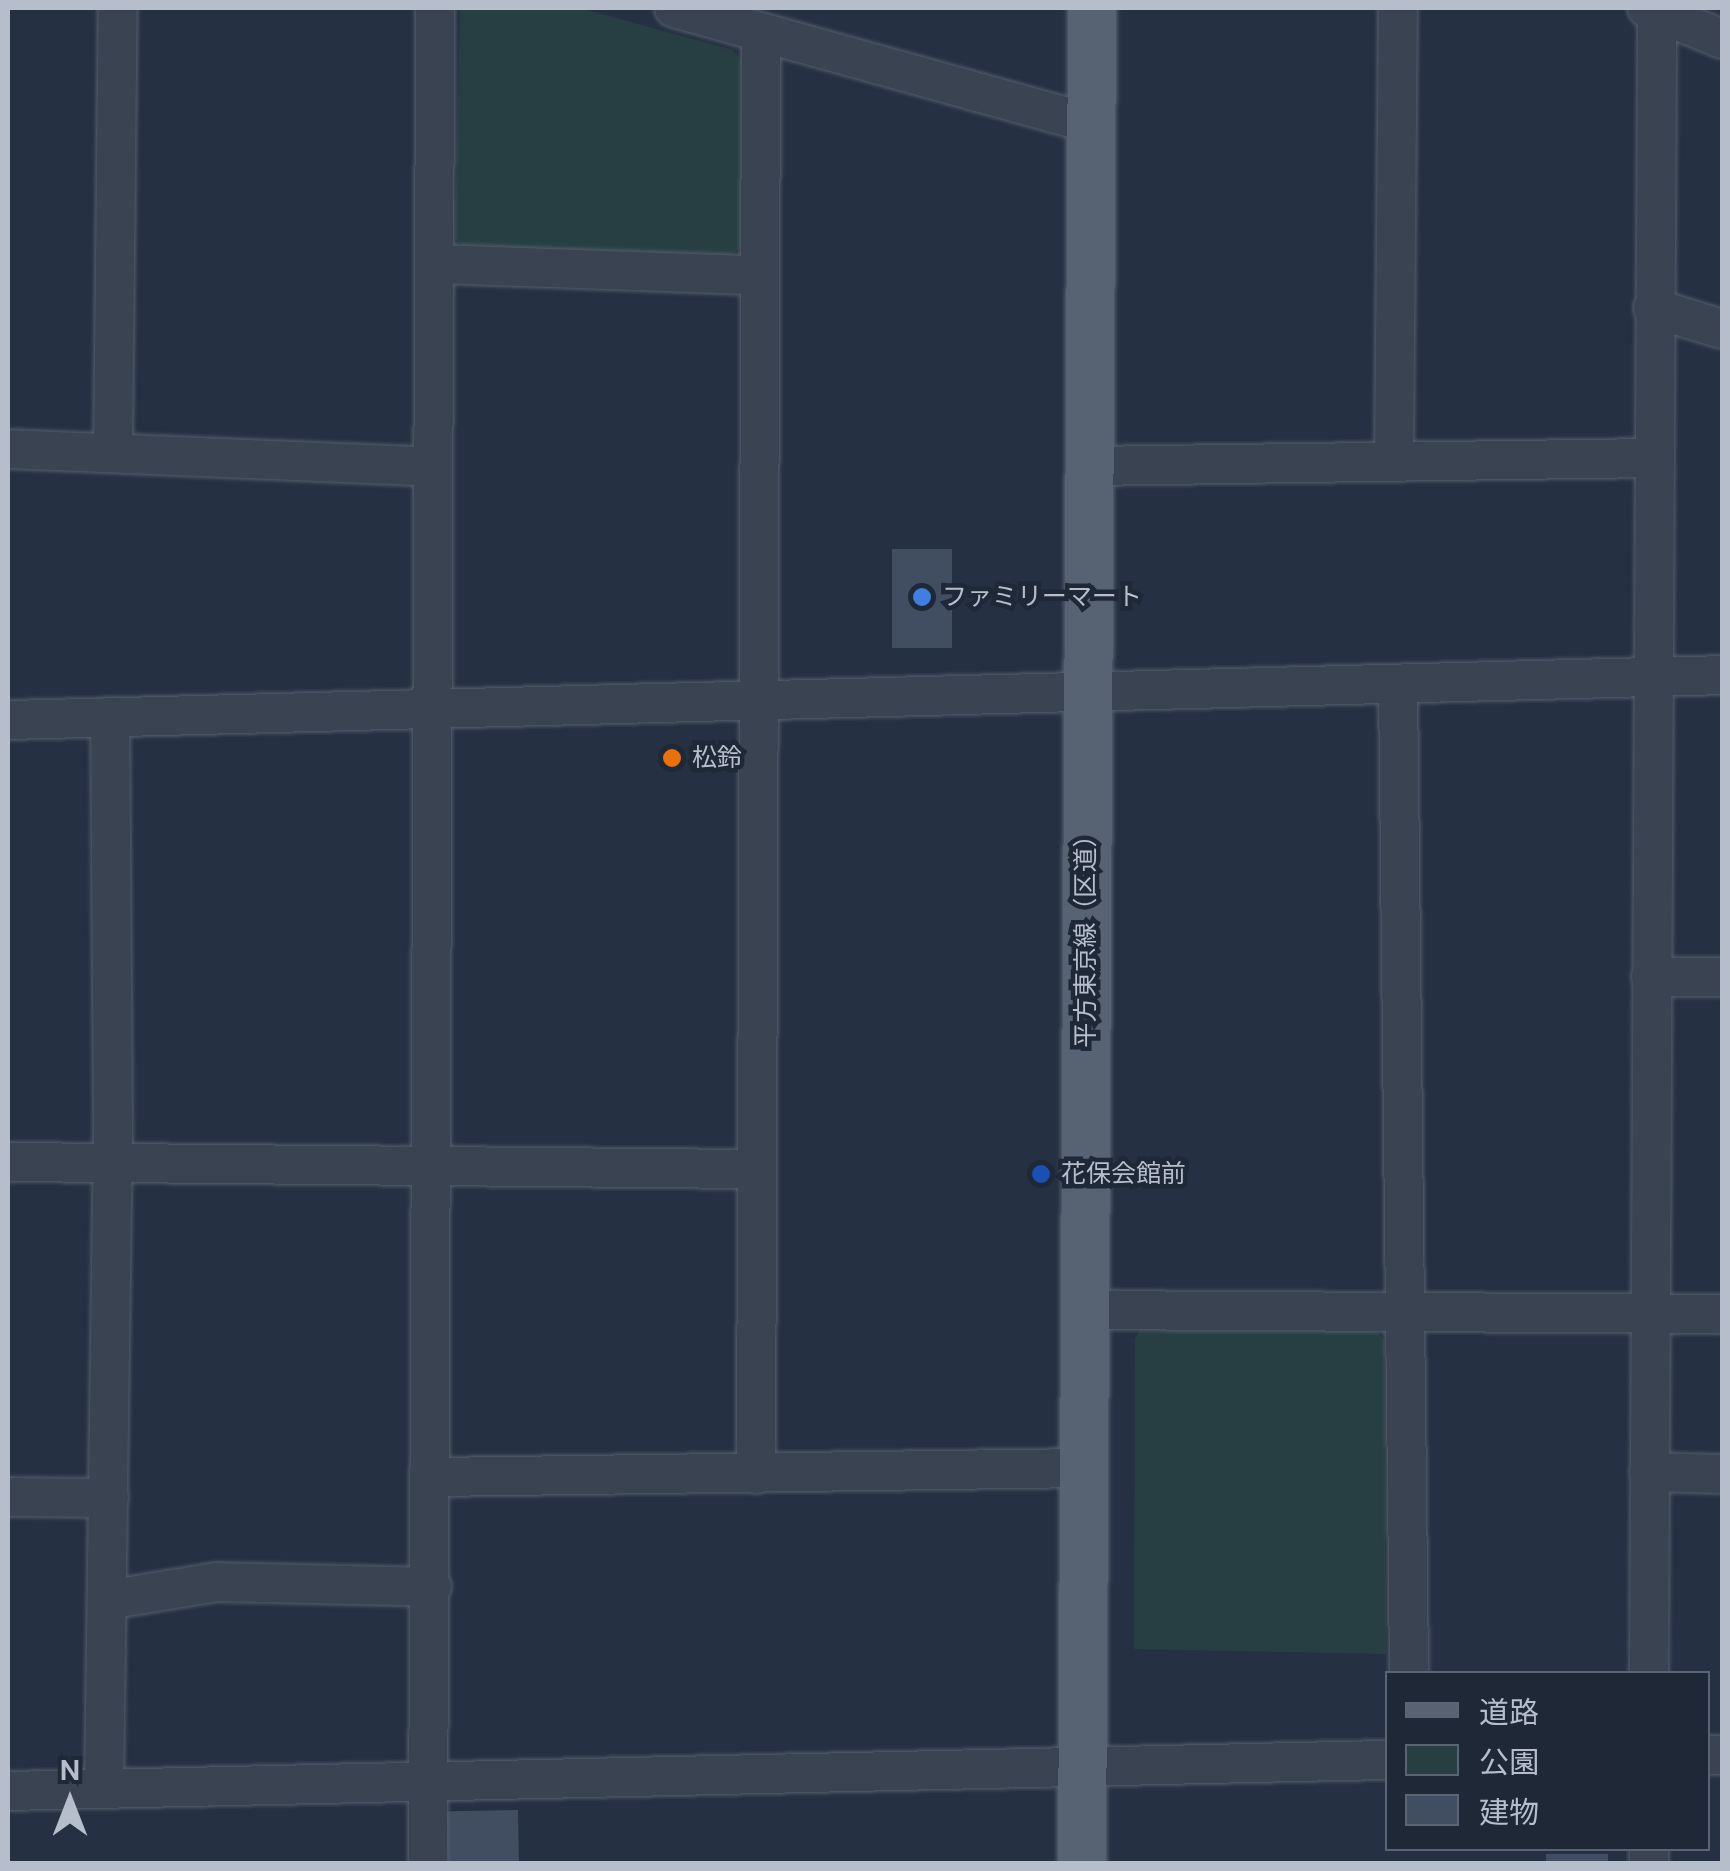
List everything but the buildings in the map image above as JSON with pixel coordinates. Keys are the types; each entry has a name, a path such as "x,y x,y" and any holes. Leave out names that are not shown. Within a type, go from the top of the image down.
{"main road":[{"name":"平方東京線（区道）","path":"1082,1864 1092,8"}],"street":[{"path":"112,453 118,8"},
{"path":"428,1864 434,1477 435,8"},
{"path":"674,8 1091,124"},
{"path":"1394,457 1398,8"},
{"path":"1648,1671 1654,677 1653,9 1722,39"},
{"path":"756,1474 761,33"},
{"path":"434,264 758,275"},
{"path":"1653,308 1722,329"},
{"path":"8,449 432,467"},
{"path":"1088,466 1394,457 1653,458"},
{"path":"8,720 1722,675"},
{"path":"1398,684 1409,1671"},
{"path":"104,1788 112,1162 110,718"},
{"path":"1651,977 1722,977"},
{"path":"8,1162 758,1169"},
{"path":"1085,1310 1722,1314"},
{"path":"434,1477 1085,1468"},
{"path":"1649,1472 1722,1474"},
{"path":"8,1497 109,1498"},
{"path":"107,1600 216,1582 432,1588"},
{"path":"8,1791 1385,1760"}],"green space":[{"path":"460,8 580,8 733,50 741,61 742,247 727,258 468,250 455,239"},
{"path":"1369,1326 1384,1339 1386,1654 1134,1649 1135,1338 1142,1327"}],"place":[{"name":"ファミリーマート","path":"922,597"},
{"name":"松鈴","path":"672,758"},
{"name":"花保会館前","path":"1041,1174"}]}
